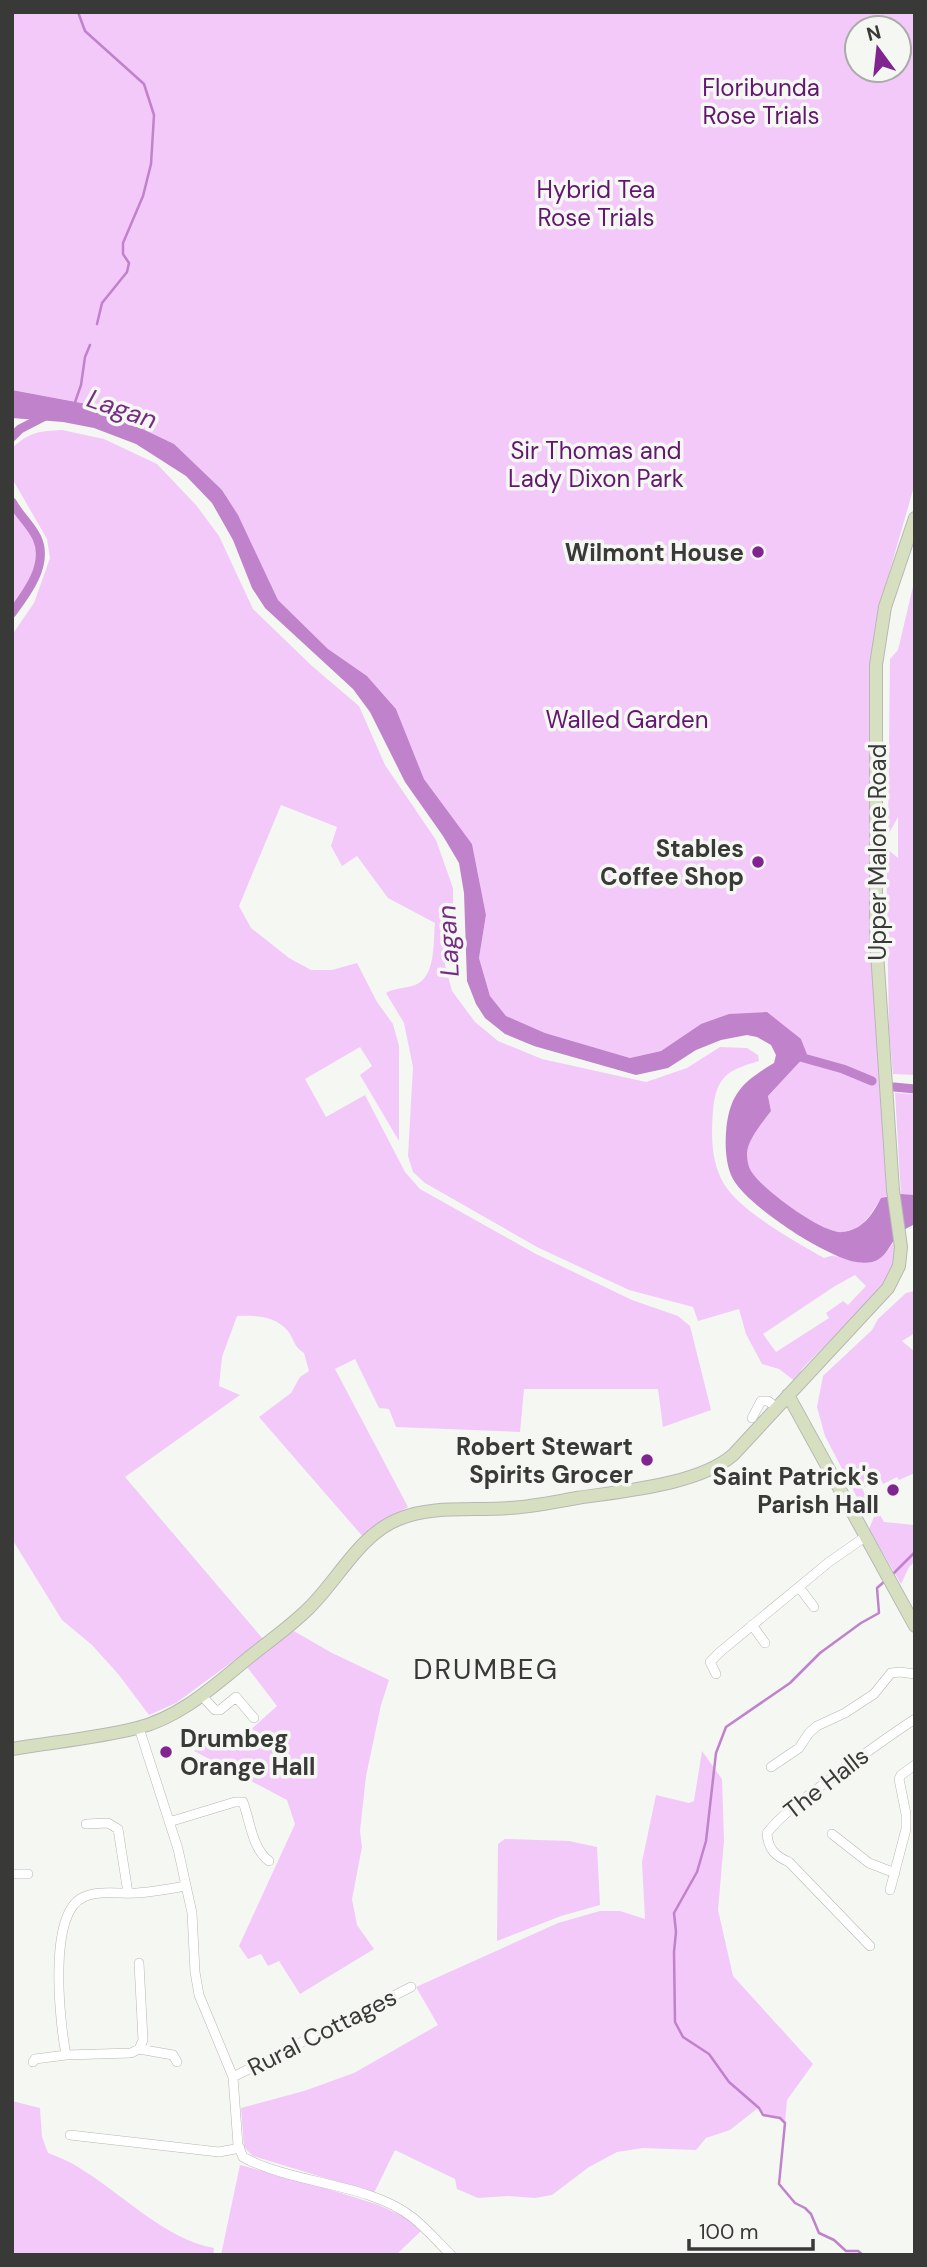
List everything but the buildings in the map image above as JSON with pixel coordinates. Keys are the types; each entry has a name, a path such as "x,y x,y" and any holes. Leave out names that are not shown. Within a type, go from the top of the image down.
{"main road":[{"name":"Upper Malone Road","path":"788,1395 888,1288 899,1266 901,1247 894,1190 876,937 876,665 885,607 915,518"},
{"path":"12,1749 139,1728 171,1716 296,1620 320,1597 358,1551 376,1533 395,1520 413,1513 511,1508 691,1477 724,1462 788,1395 915,1626"}],"street":[{"path":"752,1418 761,1401 768,1401 777,1408"},
{"path":"716,1674 710,1662 799,1587 865,1537"},
{"path":"799,1587 814,1607"},
{"path":"752,1625 765,1643"},
{"path":"771,1767 799,1748 817,1726 845,1713 874,1694 891,1673 915,1674"},
{"path":"201,1695 215,1710 220,1710 236,1697 254,1718"},
{"name":"The Halls","path":"870,1946 789,1862 774,1854 767,1842 767,1833 776,1821 816,1790 915,1719"},
{"path":"139,1728 169,1822 192,1913 199,1995 233,2077 243,2157 261,2167 355,2192 410,2216 451,2255"},
{"path":"890,1890 906,1829 899,1779 913,1766"},
{"path":"169,1822 243,1802 256,1843 262,1856 268,1861"},
{"path":"86,1824 108,1823 118,1829 128,1893"},
{"path":"832,1834 869,1863 895,1873"},
{"path":"12,1874 28,1874"},
{"path":"66,2055 59,1995 65,1918 72,1905 84,1896 185,1886"},
{"path":"139,1963 143,2040 139,2049"},
{"name":"Rural Cottages","path":"233,2077 411,1987"},
{"path":"33,2062 35,2059 66,2055 131,2053 139,2049 173,2055 177,2062"},
{"path":"70,2135 219,2152 240,2148"}],"green space":[{"name":"Sir Thomas and Lady Dixon Park","path":"12,12 915,12 915,483 880,605 871,664 887,1097 887,1196 877,1204 861,1225 843,1232 834,1231 807,1219 765,1187 749,1169 747,1153 750,1142 771,1111 768,1096 807,1054 801,1039 701,1024 661,1051 630,1058 545,1033 506,1016 490,996 479,958 486,915 472,844 424,779 396,709 367,676 328,649 278,600 238,516 222,490 92,405 12,390"},
{"path":"62,430 104,439 157,464 196,505 219,536 253,609 312,666 359,706 385,765 436,840 453,888 453,914 445,965 452,991 475,1022 498,1041 542,1059 646,1082 687,1068 720,1047 747,1048 758,1055 759,1061 726,1076 717,1090 713,1111 714,1158 724,1184 732,1194 770,1226 824,1258 835,1256 860,1262 874,1260 890,1248 898,1235 894,1275 802,1369 796,1382 779,1369 762,1364 746,1334 739,1309 698,1321 693,1307 629,1290 537,1247 425,1183 413,1172 408,1156 413,1067 404,1023 386,993 415,985 424,978 433,956 435,923 388,898 357,856 342,866 331,846 337,827 281,805 239,906 251,928 289,958 311,970 332,970 357,963 377,1002 393,1024 399,1046 399,1141 360,1075 372,1066 360,1047 305,1079 326,1117 365,1095 405,1172 420,1189 536,1254 632,1300 678,1316 690,1326 711,1410 663,1427 658,1389 524,1389 520,1432 396,1427 389,1409 379,1408 355,1359 335,1369 408,1507 380,1523 364,1538 259,1417 291,1393 300,1377 309,1371 304,1353 287,1330 277,1322 258,1316 237,1316 222,1357 219,1386 240,1395 125,1477 263,1639 176,1703 149,1715 92,1645 62,1620 12,1539 12,635 34,603 50,558 47,539 13,480 12,448 41,432","holes":["855,1275 866,1286 848,1305 843,1301 826,1313 829,1318 776,1352 763,1334"]},
{"path":"12,508 37,544 38,561 32,579 12,609"},
{"path":"915,578 915,1075 893,1074 889,1029 886,848 898,858 898,817 888,835 890,659 898,650"},
{"path":"895,1093 915,1094 914,1195 901,1194"},
{"path":"915,1291 915,1333 902,1341 915,1352 915,1473 883,1484 881,1480 862,1488 872,1509 868,1511 862,1507 825,1436 817,1407 823,1376 872,1330 878,1319 906,1293"},
{"path":"880,1515 884,1522 915,1525 915,1561 901,1584 869,1529 874,1517"},
{"path":"292,1630 332,1653 389,1680 366,1776 360,1831 362,1847 352,1899 357,1925 374,1949 300,1994 279,1961 268,1966 261,1954 248,1959 239,1946 295,1824 287,1800 194,1751 220,1734 237,1742 277,1706 247,1667"},
{"path":"702,1751 722,1779 724,1841 718,1910 733,1976 813,2064 787,2100 785,2123 780,2118 763,2115 758,2108 730,2130 706,2138 696,2150 643,2148 617,2152 589,2167 552,2195 535,2198 478,2198 457,2189 455,2179 395,2150 374,2193 253,2156 244,2147 241,2108 304,2091 354,2073 438,2025 416,1987 558,1923 600,1911 620,1911 645,1919 642,1862 656,1795 689,1803 694,1801"},
{"path":"505,1839 569,1841 597,1847 600,1905 561,1916 497,1941 498,1844"},
{"path":"12,2101 40,2108 42,2137 48,2153 94,2177 178,2235 214,2248 213,2255 12,2255"},
{"path":"240,2165 379,2205 411,2220 421,2231 396,2255 221,2255"}],"shaded area":[{"path":"12,390 92,405 174,444 222,490 238,515 278,600 328,649 367,676 396,709 424,779 472,844 486,915 479,958 490,996 506,1016 545,1033 630,1058 661,1051 701,1024 729,1014 767,1012 801,1039 807,1054 768,1096 771,1111 748,1148 749,1168 778,1198 807,1218 833,1231 842,1232 856,1228 870,1216 881,1198 901,1194 915,1195 915,1224 899,1234 884,1255 877,1260 865,1263 850,1261 795,1233 756,1204 736,1184 729,1170 726,1154 730,1108 739,1091 753,1076 774,1063 776,1055 771,1045 757,1037 747,1035 721,1040 696,1050 668,1068 636,1075 534,1046 505,1034 485,1018 467,981 464,893 459,863 405,782 370,712 353,689 265,608 252,588 233,540 212,503 186,476 136,444 94,428 63,422 12,418"}],"waterway":[{"path":"78,12 85,31 144,84 154,115 151,164 143,196 123,243 123,254 129,263 127,272 102,303 97,324"},
{"name":"Lagan","path":"74,405 90,345"},
{"path":"12,437 20,429 49,414"},
{"path":"12,502 32,529 40,548 35,578 12,613"},
{"path":"793,1055 843,1069 872,1081"},
{"path":"894,1087 915,1089"},
{"path":"893,1574 915,1552"},
{"path":"863,2255 858,2251 846,2251 834,2240 819,2233 811,2214 795,2203 779,2184 785,2123 780,2118 763,2115 759,2108 729,2082 709,2054 683,2037 675,2022 674,1913 697,1872 706,1841 716,1753 726,1727 790,1683 820,1653 879,1613 877,1588 885,1581"}],"place":[{"name":"Wilmont House","path":"758,552"},
{"name":"Stables Coffee Shop","path":"758,862"},
{"name":"Robert Stewart Spirits Grocer","path":"647,1460"},
{"name":"Saint Patrick's Parish Hall","path":"893,1490"},
{"name":"Drumbeg Orange Hall","path":"166,1752"}],"district":[{"name":"DRUMBEG","path":"486,1669"}],"park label":[{"name":"Floribunda Rose Trials","path":"761,101"},
{"name":"Hybrid Tea Rose Trials","path":"596,203"},
{"name":"Walled Garden","path":"627,719"}]}
